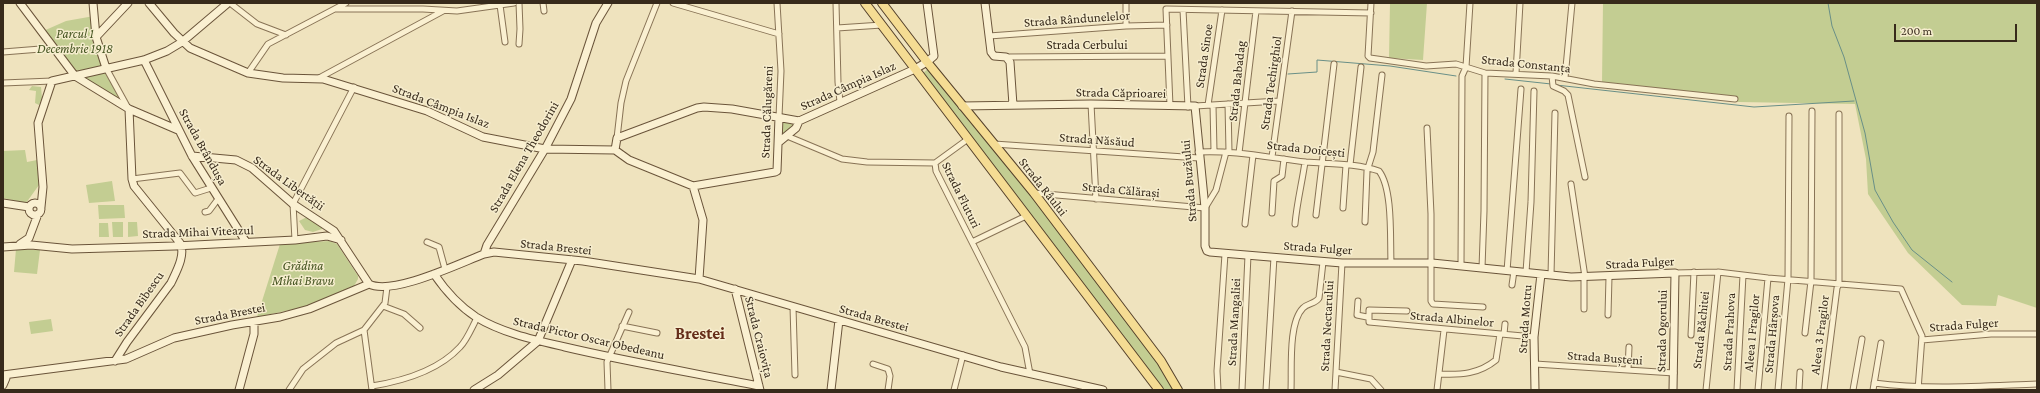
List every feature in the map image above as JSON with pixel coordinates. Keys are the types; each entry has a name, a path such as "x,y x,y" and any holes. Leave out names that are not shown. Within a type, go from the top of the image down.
{"main road":[{"path":"865,3 1159,390"},
{"name":"Strada Râului","path":"882,3 962,106 1034,193 1161,361 1178,390"}],"street":[{"path":"20,3 75,76 129,110 178,130"},
{"path":"93,3 96,37 106,68 129,110 132,179 134,186 182,245"},
{"path":"96,37 128,3"},
{"name":"Strada Câmpia Islaz","path":"149,3 182,42 190,48 248,73 283,78 320,78 354,87 427,111 483,137 545,150 615,150"},
{"path":"3,83 52,81 144,60 167,52 182,42 229,3 257,24 286,35"},
{"path":"248,73 268,44 346,3"},
{"path":"359,3 361,9"},
{"path":"335,9 457,11 514,3"},
{"path":"519,3 519,44"},
{"path":"543,3 544,11"},
{"name":"Strada Elena Theodorini","path":"484,254 487,245 545,150 571,99 596,23 608,3"},
{"path":"657,3 626,81 621,103 615,150 629,160 693,186 704,220 699,279"},
{"path":"673,3 779,34"},
{"name":"Strada Călugăreni","path":"693,186 777,171 781,71 777,3"},
{"path":"836,3 840,102"},
{"path":"927,3 934,56 927,62"},
{"path":"985,3 992,54 994,56 1006,57 1010,62 1012,105"},
{"path":"1126,3 1126,26"},
{"name":"Strada Constanța","path":"1371,3 1368,56 1370,58 1426,66 1449,64 1466,67 1485,73 1516,73 1552,76 1594,84 1735,99"},
{"path":"1461,265 1462,76 1466,67 1470,3"},
{"path":"1516,73 1520,3"},
{"path":"1565,78 1572,3"},
{"path":"500,5 506,42"},
{"path":"1170,106 1166,9 1370,13"},
{"path":"320,78 444,10"},
{"path":"1183,10 1191,106"},
{"name":"Strada Sinoe","path":"1214,151 1210,105 1222,10"},
{"name":"Strada Babadag","path":"1239,153 1256,11"},
{"name":"Strada Techirghiol","path":"1272,157 1292,11"},
{"path":"837,28 882,25"},
{"name":"Strada Rândunelelor","path":"989,36 1126,26 1167,25"},
{"path":"3,52 53,48"},
{"name":"Strada Cerbului","path":"1006,57 1168,56"},
{"name":"Strada Brândușa","path":"144,60 192,156 246,242"},
{"name":"Strada Câmpia Islaz","path":"617,138 697,108 732,109 799,120 915,69 927,62"},
{"path":"1316,216 1334,64"},
{"path":"1343,208 1362,67"},
{"path":"1482,268 1485,73"},
{"path":"1365,222 1367,171 1369,168 1378,119 1382,75"},
{"path":"1552,76 1553,86 1564,91 1568,95 1585,177"},
{"path":"32,211 38,204 43,187 38,123 52,81"},
{"path":"295,240 293,204 354,87"},
{"path":"1512,285 1511,271 1521,89"},
{"path":"1526,272 1531,202 1534,91"},
{"name":"Strada Căprioarei","path":"962,106 1091,104 1191,106 1279,101"},
{"path":"1091,104 1096,199"},
{"path":"1205,208 1216,190 1228,152 1228,104"},
{"name":"Strada Buzăului","path":"1191,106 1199,155 1205,208 1205,246 1207,251 1210,252"},
{"path":"1806,332 1811,281 1812,111"},
{"path":"1551,275 1555,113"},
{"name":"Aleea 3 Fragilor","path":"1824,390 1837,288 1839,284 1839,114"},
{"name":"Strada Hârșova","path":"1778,390 1788,279 1789,116"},
{"path":"779,142 796,128 799,120"},
{"path":"1427,128 1432,263 1431,302 1483,307"},
{"name":"Strada Fluturi","path":"787,136 842,159 867,162 935,163 936,170 1025,347 1030,374"},
{"path":"935,163 968,139"},
{"name":"Strada Năsăud","path":"994,144 1093,151 1199,155"},
{"name":"Strada Doicești","path":"1199,155 1214,151 1228,152 1305,162 1348,165 1379,171 1381,174 1390,216 1391,262"},
{"path":"1245,224 1253,155"},
{"name":"Strada Libertății","path":"192,156 236,160 252,168 293,204 328,225 341,240"},
{"path":"1272,213 1274,181 1282,176 1284,159"},
{"path":"1295,224 1297,199 1302,185 1305,162"},
{"path":"132,179 180,173 195,193 211,188"},
{"path":"1570,184 1585,277 1584,309"},
{"name":"Strada Călărași","path":"1034,193 1205,208"},
{"path":"205,212 209,211 218,198"},
{"path":"3,203 32,211"},
{"path":"3,247 30,242 31,204 38,204"},
{"path":"972,242 1026,216"},
{"name":"Strada Mihai Viteazul","path":"30,242 72,248 295,240 327,236 341,240"},
{"path":"341,240 369,284"},
{"path":"428,242 439,247 445,269"},
{"name":"Strada Bibescu","path":"115,361 126,342 171,283 180,261 182,245"},
{"name":"Strada Brestei","path":"5,377 115,361 130,357 174,338 310,309 369,284 374,287 387,287 434,274 484,254 494,252 572,260 699,279 802,310 1030,374 1103,390"},
{"name":"Strada Fulger","path":"1210,252 1342,263 1432,263 1585,277 1718,272 1768,278 1901,289 1922,336 1922,340 1991,334 2037,334"},
{"path":"1218,390 1217,371 1225,254"},
{"name":"Strada Mangaliei","path":"1242,390 1248,255"},
{"path":"1266,390 1274,257"},
{"path":"474,390 498,375 538,341 572,260"},
{"path":"1291,390 1294,322 1303,308 1317,301 1319,298 1323,262"},
{"name":"Strada Nectarului","path":"1335,390 1342,263"},
{"path":"1691,335 1694,272"},
{"name":"Strada Răchitei","path":"1706,390 1718,272"},
{"name":"Strada Ogorului","path":"1673,390 1675,273"},
{"name":"Strada Pictor Oscar Obedeanu","path":"434,274 459,305 477,318 500,329 538,341 609,358 759,389"},
{"name":"Strada Motru","path":"1535,390 1534,337 1541,274"},
{"name":"Strada Prahova","path":"1737,390 1743,275"},
{"path":"1608,315 1609,277"},
{"name":"Aleea 1 Fragilor","path":"1758,390 1768,278"},
{"path":"289,390 303,369 336,343 364,330 383,306 386,300 387,287"},
{"name":"Strada Craiovița","path":"735,289 759,389"},
{"path":"1358,301 1357,315 1368,320 1368,310 1407,311"},
{"path":"383,306 404,314 420,328"},
{"path":"793,307 795,375"},
{"path":"802,310 808,315 832,323 837,336"},
{"path":"608,390 607,362 629,312"},
{"path":"364,330 372,388 405,380 434,366 460,347 477,318"},
{"path":"831,390 839,320"},
{"name":"Strada Albinelor","path":"1368,320 1444,330 1534,337"},
{"path":"239,390 254,334 254,322"},
{"path":"1440,374 1464,374 1481,371 1492,364 1496,360 1505,324"},
{"path":"622,326 657,333"},
{"path":"1437,390 1444,330"},
{"path":"1853,390 1862,340"},
{"path":"1918,389 1922,340"},
{"path":"1873,390 1881,343"},
{"path":"1628,370 1629,348"},
{"path":"954,390 963,355"},
{"path":"873,364 888,369 890,376 888,390"},
{"name":"Strada Bușteni","path":"1535,364 1674,373"},
{"path":"1336,372 1371,379 1381,390"},
{"path":"1799,390 1800,372"},
{"path":"1874,383 1891,388 1918,389 1965,389 2037,384"}],"green space":[{"path":"1390,3 1427,3 1423,60 1389,58"},
{"path":"1603,3 2037,3 2037,308 1998,295 1996,306 1962,305 1908,253 1868,194 1866,159 1855,104 1739,102 1602,83"},
{"name":"Parcul 1 Decembrie 1918","path":"94,16 97,44 126,103 75,76 41,32 66,21"},
{"path":"929,68 1038,203 1163,369 1174,390 1164,390 1137,356 923,73"},
{"path":"32,86 41,87 42,98 39,105 35,103 36,91 29,90"},
{"path":"781,121 795,125 781,136"},
{"path":"25,150 27,162 37,160 39,185 26,203 3,198 3,151"},
{"path":"112,181 115,201 89,203 86,185"},
{"path":"98,205 124,205 125,218 99,219"},
{"path":"307,217 322,226 322,229 313,232 305,230 299,221"},
{"path":"112,222 123,222 123,237 113,237"},
{"path":"128,222 137,222 138,236 128,237"},
{"path":"99,223 108,223 109,237 99,237"},
{"name":"Grădina Mihai Bravu","path":"329,241 337,244 358,276 354,286 304,307 257,317 280,244"},
{"path":"16,249 40,250 37,274 14,272"},
{"path":"51,319 53,331 31,334 29,322"}],"waterway":[{"path":"1828,3 1832,26 1844,57 1865,133 1875,190 1893,222 1912,250 1952,282"},
{"path":"1288,74 1317,72 1317,60 1390,66 1456,76"},
{"path":"1505,79 1551,84"},
{"path":"1556,85 1754,107 1854,101"}],"district":[{"name":"Brestei","path":"700,334"}]}
